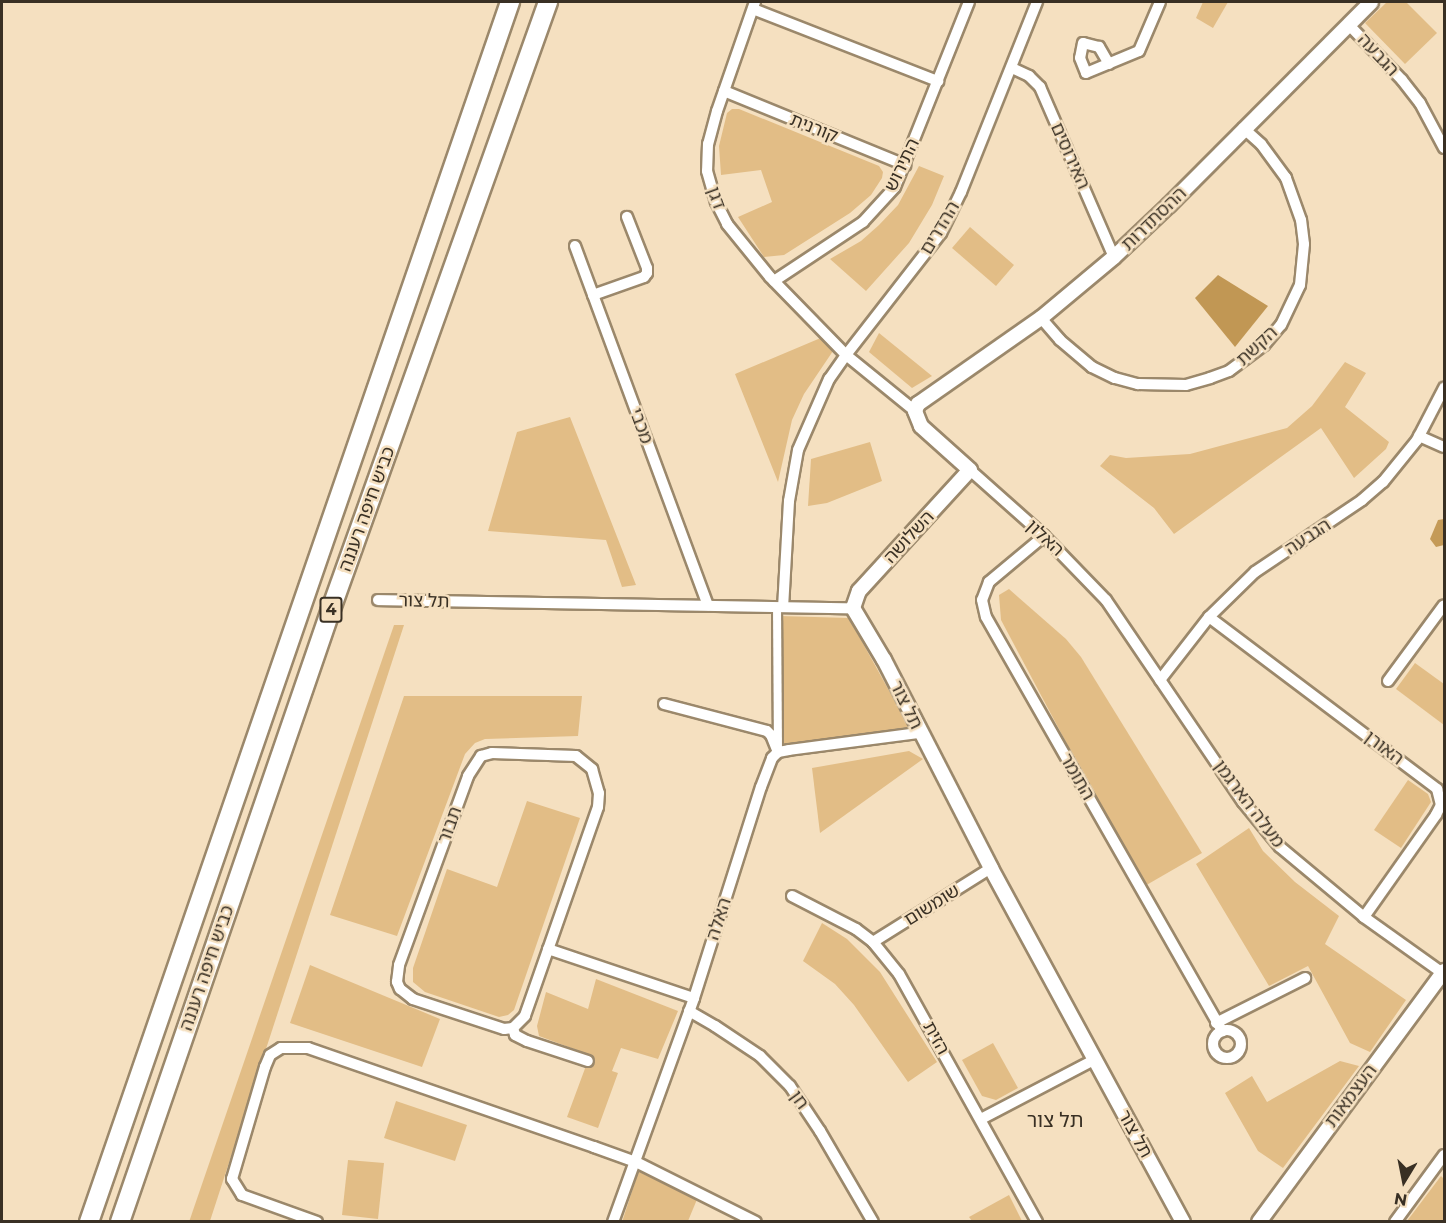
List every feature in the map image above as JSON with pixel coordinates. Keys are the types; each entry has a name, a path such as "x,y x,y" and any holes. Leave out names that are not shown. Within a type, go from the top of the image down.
{"highway":[{"name":"כביש חיפה רעננה","path":"89,1221 510,2"},
{"name":"כביש חיפה רעננה","path":"120,1221 330,612 548,2"}],"street":[{"name":"התירוש","path":"774,281 863,222 895,187 969,2"},
{"name":"ההדרים","path":"780,607 789,501 798,450 829,379 941,233 961,192 1037,2"},
{"path":"1109,64 1139,51 1160,2"},
{"name":"ההסתדרות","path":"915,411 929,395 1041,318 1114,257 1186,189 1243,128 1371,2"},
{"path":"754,5 938,81"},
{"name":"דגן","path":"754,5 708,144 707,171 716,202 727,224 774,281 846,355"},
{"name":"הגבעה","path":"1348,24 1402,80 1420,103 1444,148"},
{"name":"האירוסים","path":"1012,68 1029,76 1040,87 1114,257"},
{"name":"קורנית","path":"724,91 905,165"},
{"name":"הקשת","path":"1041,318 1069,348 1092,367 1115,378 1138,384 1186,385 1210,378 1228,371 1264,345 1281,325 1300,285 1304,244 1301,220 1286,178 1261,144 1243,128"},
{"path":"593,295 644,278 647,273 627,217"},
{"name":"מכבי","path":"575,246 708,606"},
{"path":"846,355 915,411"},
{"name":"הגבעה","path":"1160,680 1209,617 1255,572 1362,501 1383,482 1419,436 1444,388"},
{"name":"האלון","path":"915,411 921,426 929,435 1044,536 1106,600 1160,680"},
{"path":"1419,436 1444,447"},
{"name":"השלושה","path":"853,608 859,591 970,470"},
{"name":"התומר","path":"1044,536 989,582 982,600 986,616 1219,1027 1305,978"},
{"name":"תל צור","path":"378,600 853,608 884,660 919,733 1183,1221"},
{"path":"1388,681 1444,605"},
{"path":"778,753 780,607"},
{"name":"האורן","path":"1209,617 1437,789 1441,804 1436,815 1364,917"},
{"name":"מעלה הארגמן","path":"1160,680 1266,832 1296,863 1364,917 1444,973"},
{"path":"664,704 767,731 778,753"},
{"path":"778,753 919,733"},
{"name":"תבור","path":"492,753 576,756 592,769 597,778 598,807 548,949 525,1016 513,1028 504,1029 413,999 400,989 397,982 399,965 468,776 481,756 492,753"},
{"name":"האלה","path":"613,1221 694,998 768,766 778,753"},
{"name":"שומשום","path":"873,942 991,868"},
{"name":"הזית","path":"792,896 833,915 873,942 910,991 1037,1221"},
{"path":"548,949 694,998"},
{"name":"העצמאות","path":"1259,1221 1444,973"},
{"name":"חן","path":"689,1011 760,1056 790,1086 820,1131 873,1221"},
{"path":"513,1028 515,1035 527,1041 588,1061"},
{"path":"317,1221 242,1195 231,1179 265,1067 270,1055 281,1048 308,1048 636,1162 756,1221"},
{"path":"981,1119 1094,1060"},
{"path":"1395,1221 1444,1155"}],"shaded area":[{"path":"1203,2 1228,2 1213,28 1196,18"},
{"path":"1387,2 1406,2 1437,33 1405,64 1365,23"},
{"path":"732,109 739,109 879,166 883,172 882,178 871,195 850,213 784,255 764,257 738,217 772,202 761,170 721,175 719,146 727,113"},
{"path":"919,166 944,176 932,205 909,243 866,291 830,259 861,241 879,225 898,205"},
{"path":"970,227 1014,265 996,286 952,248"},
{"path":"1218,275 1268,306 1235,347 1195,298"},
{"path":"879,333 932,376 912,388 869,352"},
{"path":"823,337 833,351 804,394 792,420 778,482 735,374"},
{"path":"1345,362 1366,373 1345,407 1389,442 1386,449 1354,478 1321,428 1174,534 1154,508 1100,466 1110,455 1126,458 1190,454 1287,428 1312,406"},
{"path":"570,417 636,585 622,587 606,540 488,531 517,432"},
{"path":"870,442 882,481 827,503 808,506 811,459"},
{"path":"1444,519 1444,545 1436,547 1430,539 1438,520"},
{"path":"1009,589 1066,639 1081,657 1202,853 1143,887 1001,620 999,595"},
{"path":"780,616 849,618 909,727 783,745"},
{"path":"394,625 404,625 210,1221 189,1222"},
{"path":"1415,663 1444,684 1444,725 1396,689"},
{"path":"404,696 582,696 578,736 485,739 475,743 465,754 397,936 330,915"},
{"path":"909,751 923,759 820,833 812,768"},
{"path":"1408,780 1428,794 1431,802 1401,848 1374,830"},
{"path":"527,801 580,818 514,1010 508,1015 499,1017 425,992 413,982 413,968 447,869 497,887"},
{"path":"1249,828 1263,851 1295,882 1339,916 1325,944 1406,1000 1370,1052 1350,1043 1308,966 1269,986 1196,864"},
{"path":"822,923 847,939 880,972 937,1062 908,1082 854,1005 835,984 803,961"},
{"path":"310,965 440,1019 422,1067 290,1023"},
{"path":"596,979 678,1011 658,1059 621,1048 612,1071 618,1073 598,1128 567,1117 590,1055 539,1036 537,1026 546,992 588,1009"},
{"path":"993,1043 1018,1088 996,1100 982,1096 962,1060"},
{"path":"1340,1061 1359,1066 1283,1168 1258,1151 1225,1093 1252,1076 1267,1102"},
{"path":"396,1101 467,1125 455,1161 384,1138"},
{"path":"348,1160 384,1163 378,1219 342,1215"},
{"path":"639,1170 698,1197 688,1221 622,1222"},
{"path":"1441,1176 1444,1179 1444,1221 1407,1221"},
{"path":"1009,1195 1022,1221 972,1221 969,1217"}],"district":[{"name":"תל צור","path":"1055,1120"}]}
